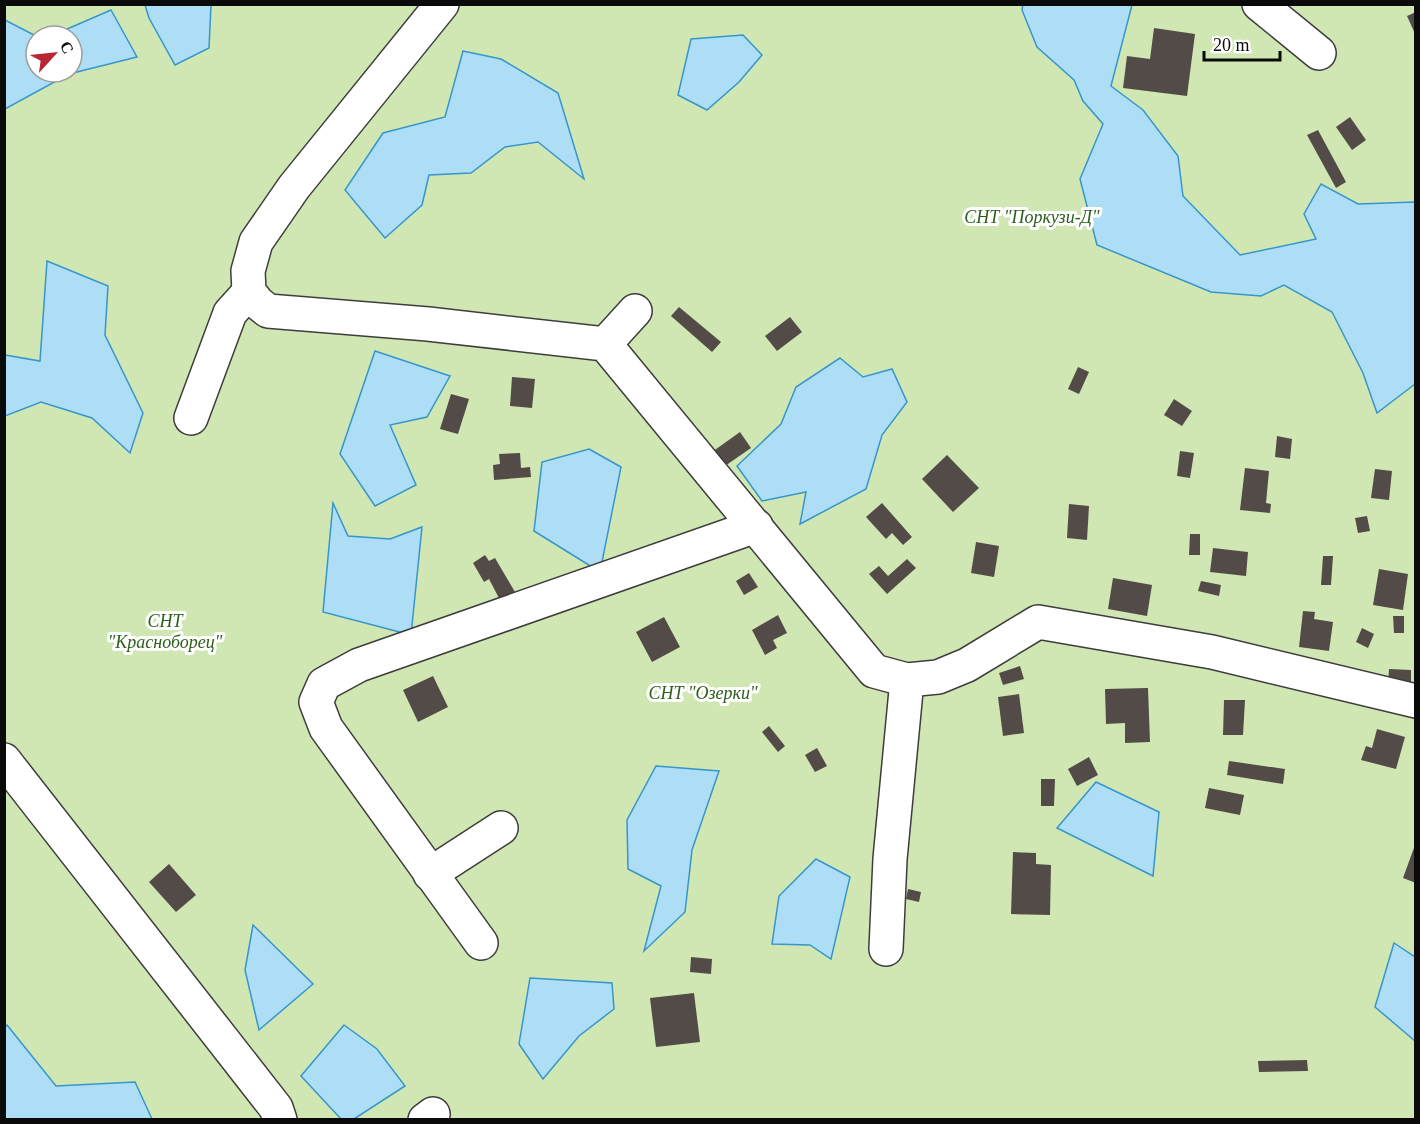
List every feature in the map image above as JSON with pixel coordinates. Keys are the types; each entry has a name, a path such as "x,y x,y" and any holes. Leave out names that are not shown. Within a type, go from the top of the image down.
{"street":[{"path":"442,4 294,187 256,242 248,272 249,292 268,311 428,324 605,344 874,671 907,680 938,677 967,665 1038,622 1212,652 1416,701"},
{"path":"1259,4 1319,53"},
{"path":"191,418 230,313 249,292"},
{"path":"605,344 635,311"},
{"path":"481,943 326,728 316,702 324,684 359,665 756,526"},
{"path":"886,950 890,859 907,680"},
{"path":"4,760 276,1108 280,1119"},
{"path":"430,874 501,828"}],"green space":[{"name":"СНТ \"Озерки\"","path":"5,5 1415,5 1415,1119 5,1120"}],"water":[{"path":"1023,4 1132,5 1111,86 1143,110 1178,156 1183,196 1240,255 1316,239 1304,214 1321,184 1358,204 1415,202 1415,384 1377,413 1363,373 1332,312 1284,285 1261,296 1211,292 1097,245 1080,179 1103,124 1083,101 1074,80 1037,47 1022,10"},
{"path":"145,5 211,5 209,48 175,65 149,18"},
{"path":"111,10 137,57 84,70 84,24 79,24"},
{"path":"5,20 24,30 24,84 51,84 5,109"},
{"path":"743,35 762,55 739,82 707,110 678,95 691,39"},
{"path":"463,51 501,59 558,93 584,179 538,142 505,147 471,173 429,175 422,205 385,238 345,190 383,133 445,117"},
{"path":"47,261 108,286 105,335 143,413 130,453 92,418 41,402 5,416 5,355 40,361"},
{"path":"375,351 450,376 427,417 390,425 416,485 375,506 340,454"},
{"path":"840,358 863,377 892,369 907,402 882,435 866,489 800,524 806,492 762,501 737,466 781,424 796,387"},
{"path":"589,449 621,467 600,572 534,531 542,462"},
{"path":"333,503 348,536 390,539 422,527 411,635 323,612"},
{"path":"656,766 719,771 692,850 685,912 644,951 661,886 628,869 627,820"},
{"path":"1096,782 1159,812 1153,876 1057,828"},
{"path":"816,859 850,877 831,959 810,945 772,944 779,896"},
{"path":"253,925 313,984 259,1030 245,970"},
{"path":"1394,943 1415,957 1415,1041 1375,1007"},
{"path":"530,978 612,983 614,1009 579,1036 543,1079 519,1044"},
{"path":"7,1025 56,1086 135,1082 152,1119 5,1119 4,1028"},
{"path":"344,1025 377,1049 405,1086 354,1119 341,1119 301,1076"}],"building":[{"path":"1416,12 1416,36 1407,16"},
{"path":"1154,28 1195,34 1187,96 1123,88 1127,56 1150,59"},
{"path":"1350,117 1366,140 1352,150 1336,127"},
{"path":"1318,130 1346,182 1336,188 1307,135"},
{"path":"679,307 721,342 712,352 671,316"},
{"path":"790,317 802,332 777,351 765,336"},
{"path":"1078,367 1089,372 1079,394 1068,389"},
{"path":"512,377 535,379 532,408 510,406"},
{"path":"451,394 469,399 458,434 440,429"},
{"path":"1174,399 1192,411 1182,426 1164,415"},
{"path":"740,432 751,448 722,468 712,452"},
{"path":"1277,436 1292,439 1290,459 1275,457"},
{"path":"1180,451 1194,453 1190,478 1177,476"},
{"path":"520,453 521,468 530,467 531,477 494,480 493,465 500,464 499,454"},
{"path":"947,455 979,488 953,512 922,479"},
{"path":"1245,468 1269,471 1266,503 1271,504 1270,513 1240,510"},
{"path":"1375,469 1392,471 1389,500 1371,498"},
{"path":"882,503 912,537 903,545 892,533 886,539 866,517"},
{"path":"1069,504 1089,506 1087,540 1067,538"},
{"path":"1367,516 1370,531 1358,533 1355,518"},
{"path":"1190,534 1200,534 1200,555 1189,555"},
{"path":"976,542 999,546 994,577 971,573"},
{"path":"1213,548 1248,552 1246,576 1210,572"},
{"path":"485,555 489,561 495,558 515,592 500,600 489,579 484,582 473,563"},
{"path":"1323,556 1333,556 1331,585 1321,585"},
{"path":"907,559 916,568 887,594 869,574 879,566 888,576"},
{"path":"1379,569 1408,574 1403,610 1373,605"},
{"path":"749,573 758,587 744,595 736,581"},
{"path":"1113,578 1152,585 1147,616 1108,609"},
{"path":"1201,581 1221,585 1219,596 1198,591"},
{"path":"1303,611 1315,612 1314,619 1333,622 1329,651 1299,647"},
{"path":"778,615 787,633 773,640 777,648 765,655 752,630"},
{"path":"1393,616 1404,616 1404,633 1394,633"},
{"path":"664,617 680,647 652,662 636,632"},
{"path":"1362,628 1374,634 1368,648 1356,642"},
{"path":"1020,666 1024,679 1003,685 999,673"},
{"path":"1389,669 1411,670 1411,686 1388,686"},
{"path":"433,676 448,707 418,722 403,690"},
{"path":"1148,688 1150,742 1125,743 1125,723 1106,724 1105,689"},
{"path":"1019,694 1024,733 1003,736 998,697"},
{"path":"1224,700 1245,700 1243,735 1223,735"},
{"path":"769,726 785,746 778,752 762,732"},
{"path":"1377,729 1405,737 1396,769 1361,760 1366,746 1372,748"},
{"path":"817,748 827,766 815,772 805,755"},
{"path":"1089,757 1098,775 1077,786 1068,769"},
{"path":"1229,761 1285,769 1283,784 1227,775"},
{"path":"1041,779 1055,779 1054,806 1041,806"},
{"path":"1209,788 1244,795 1240,815 1205,808"},
{"path":"1416,845 1416,883 1403,878"},
{"path":"1013,852 1036,853 1036,864 1051,865 1050,915 1011,914"},
{"path":"169,864 196,895 176,912 149,882"},
{"path":"908,889 921,892 919,902 906,899"},
{"path":"691,957 712,959 711,974 690,972"},
{"path":"694,993 700,1042 656,1047 650,998"},
{"path":"1307,1060 1308,1071 1259,1072 1258,1061"}],"park label":[{"name":"СНТ \"Поркузи-Д\"","path":"1032,217"},
{"name":"СНТ \"Красноборец\"","path":"165,631"}]}
